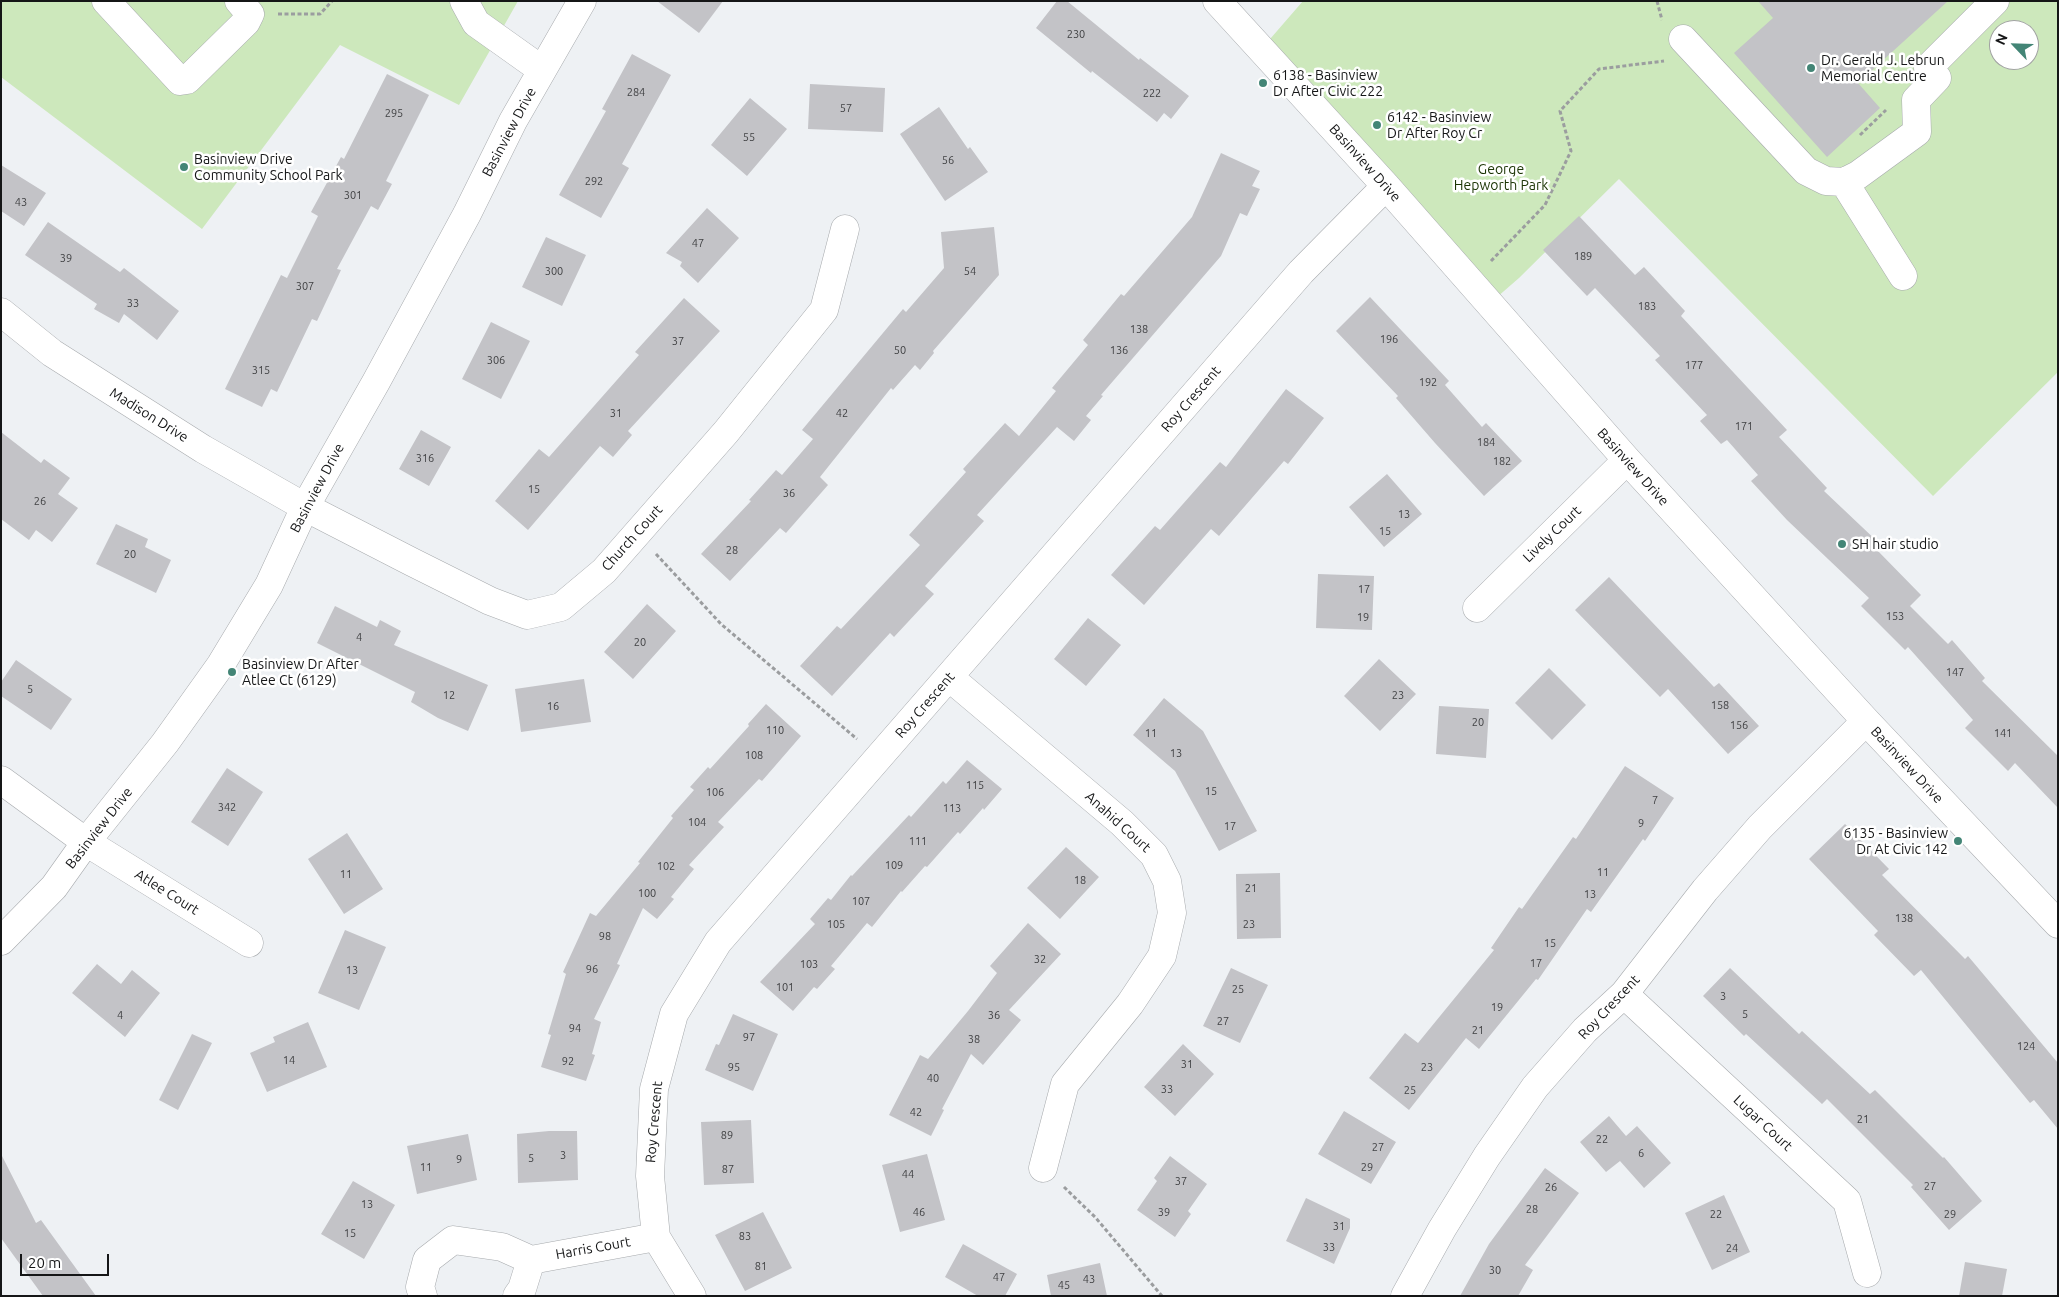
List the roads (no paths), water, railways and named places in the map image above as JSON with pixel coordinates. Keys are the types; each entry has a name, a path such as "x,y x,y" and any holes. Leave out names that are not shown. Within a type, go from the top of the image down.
{"street":[{"path":"106,1 180,81 188,80 246,22 244,8"},
{"path":"464,1 476,23 542,70"},
{"name":"Basinview Drive","path":"1,941 54,887 86,842 165,743 220,666 269,586 305,506 376,382 467,214 513,120 582,1"},
{"name":"Basinview Drive","path":"1217,1 1386,186 1627,460 1866,721 2058,924"},
{"path":"1691,47 1806,171 1826,181 1844,182 1858,175 1917,132 1916,100 1933,73 1994,1"},
{"path":"1844,182 1903,276"},
{"name":"Roy Crescent","path":"692,1296 656,1237 650,1176 654,1089 674,1014 718,942 1301,272 1386,186"},
{"name":"Church Court","path":"305,506 490,601 527,615 561,607 604,571 637,534 726,432 824,310 845,229"},
{"name":"Madison Drive","path":"1,312 52,353 129,403 203,449 305,506"},
{"name":"Lively Court","path":"1477,608 1627,460"},
{"name":"Anahid Court","path":"949,678 1122,823 1154,855 1167,881 1172,913 1162,956 1130,1004 1066,1084 1043,1168"},
{"name":"Roy Crescent","path":"1405,1296 1442,1229 1487,1156 1536,1087 1586,1030 1624,994 1705,890 1760,827 1866,721"},
{"name":"Atlee Court","path":"1,780 86,842 249,943"},
{"name":"Lugar Court","path":"1624,994 1847,1200 1866,1273"},
{"name":"Harris Court","path":"531,1260 656,1237"},
{"path":"423,1296 420,1287 427,1260 453,1240 502,1248 531,1260 522,1289 517,1296"}],"place":[{"name":"Dr. Gerald J. Lebrun Memorial Centre","path":"1811,68"},
{"name":"6138 - Basinview Dr After Civic 222","path":"1263,83"},
{"name":"6142 - Basinview Dr After Roy Cr","path":"1377,125"},
{"name":"Basinview Drive Community School Park","path":"184,167"},
{"name":"SH hair studio","path":"1842,544"},
{"name":"Basinview Dr After Atlee Ct (6129)","path":"232,672"},
{"name":"6135 - Basinview Dr At Civic 142","path":"1958,841"}],"park label":[{"name":"George Hepworth Park","path":"1501,177"}]}
